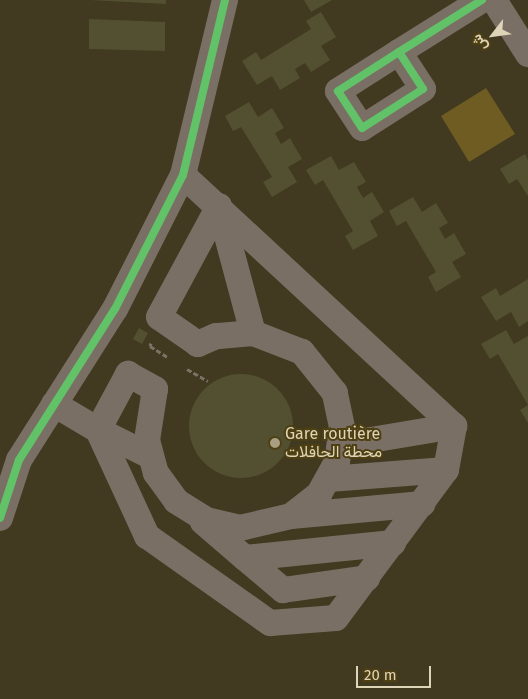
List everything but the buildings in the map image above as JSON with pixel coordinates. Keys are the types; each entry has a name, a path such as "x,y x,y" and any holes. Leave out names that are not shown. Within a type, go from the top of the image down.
{"street":[{"path":"0,518 10,458 54,404 115,309 184,176 225,0"},
{"path":"399,52 482,0"},
{"path":"494,0 528,54"},
{"path":"184,176 219,206 454,426"},
{"path":"219,206 254,333"},
{"path":"219,206 159,317 198,344 216,336 254,333 287,343 315,364 334,393 341,445 329,479 291,516"},
{"path":"98,430 128,374 155,389 147,422 150,456 165,488 190,512 283,590 367,578"},
{"path":"54,404 98,430 150,456"},
{"path":"341,445 454,426"},
{"path":"98,430 147,536 270,623 336,618 446,470 454,426"},
{"path":"329,479 446,470"},
{"path":"190,512 240,528 291,516 422,504"},
{"path":"246,558 393,543"}],"shaded area":[{"path":"486,88 515,134 469,162 441,116"}],"cycle path":[{"path":"0,518 19,460 115,309 183,175 225,0"},
{"path":"399,52 423,89 362,128 338,91 399,52 482,0"}],"place":[{"name":"Gare routière محطة الحافلات","path":"275,443"}]}
